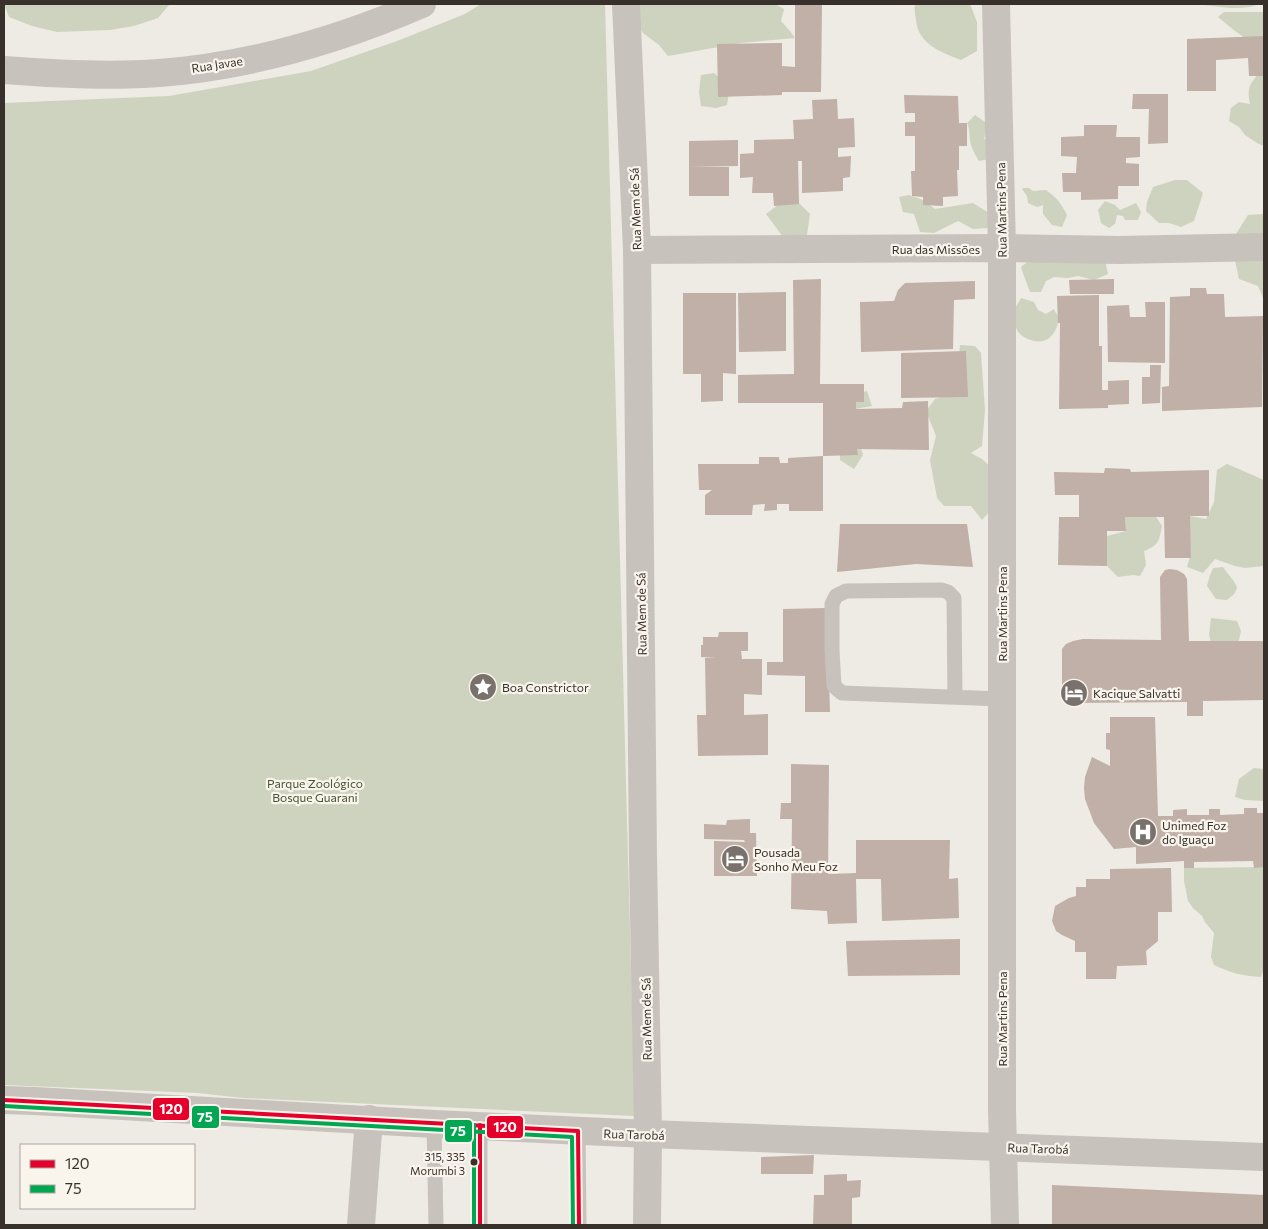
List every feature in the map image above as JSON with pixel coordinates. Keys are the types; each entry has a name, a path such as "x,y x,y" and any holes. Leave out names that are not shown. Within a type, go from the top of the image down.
{"street":[{"name":"Rua Javae","path":"4,70 75,75 159,73 231,64 312,45 400,14 422,4"},
{"name":"Rua Mem de Sá","path":"626,4 637,250 643,856 648,1134 647,1225"},
{"name":"Rua Martins Pena","path":"996,4 1002,248 1002,1109 1005,1225"},
{"name":"Rua das Missões","path":"637,250 1002,248 1119,250 1264,247"},
{"name":"Rua Tarobá","path":"4,1100 578,1131 1264,1157"},
{"path":"361,1225 368,1119"}],"lane":[{"path":"955,697 954,598 948,592 942,590 846,592 836,596 832,604 834,686 842,693 955,697 1002,698"},
{"path":"434,1124 436,1225"},
{"path":"480,1126 480,1225"},
{"path":"578,1131 578,1225"}],"green space":[{"path":"4,4 170,4 158,18 134,26 110,30 57,32 32,26 9,17"},
{"name":"Parque Zoológico Bosque Guarani","path":"481,4 605,4 635,1116 243,1098 198,1093 4,1085 4,103 169,96 311,71 397,41 465,14"},
{"path":"638,4 775,4 784,9 781,21 795,38 741,43 668,56 659,45 643,33 637,23"},
{"path":"915,4 970,4 977,22 977,51 961,60 932,46 921,35 918,28"},
{"path":"1196,4 1259,4 1236,8"},
{"path":"1224,12 1264,12 1264,51 1218,17"},
{"path":"1264,72 1264,146 1245,135 1239,127 1229,121 1231,108 1239,102 1250,104 1249,90 1251,84 1259,73"},
{"path":"714,73 727,92 727,105 716,108 701,106 699,92 701,75"},
{"path":"975,115 988,124 984,139 990,142 989,159 979,161 971,146 967,123"},
{"path":"1175,180 1187,180 1203,193 1194,221 1181,227 1169,223 1159,223 1146,211 1147,202 1153,187"},
{"path":"1029,188 1033,191 1046,190 1056,198 1067,215 1062,227 1052,225 1043,214 1043,205 1037,207 1028,203 1027,196 1022,189"},
{"path":"909,195 923,200 935,209 973,203 989,213 988,228 973,229 958,221 934,233 920,232 914,214 903,212 899,197"},
{"path":"1105,201 1115,205 1120,210 1136,203 1141,212 1138,220 1125,220 1123,216 1117,215 1115,224 1109,228 1101,223 1098,210"},
{"path":"798,202 810,214 807,235 786,241 766,214 778,205"},
{"path":"1264,214 1264,300 1258,286 1239,279 1231,242 1248,215"},
{"path":"1035,256 1105,260 1108,274 1094,280 1078,276 1068,278 1054,277 1046,281 1041,292 1030,292 1021,267"},
{"path":"1021,298 1034,302 1038,310 1046,314 1054,309 1058,316 1058,323 1051,336 1046,340 1030,340 1022,336 1017,330 1014,310"},
{"path":"960,345 975,346 981,353 985,410 982,446 971,453 982,459 995,471 996,504 982,520 971,506 944,506 937,498 930,460 936,436 926,411 935,399 956,392"},
{"path":"867,391 872,406 855,409 854,423 863,455 854,469 840,460 840,444 834,399"},
{"path":"1227,464 1264,480 1264,566 1245,568 1215,559 1203,573 1187,567 1191,553 1184,524 1190,516 1206,519 1214,502 1217,470"},
{"path":"1129,512 1156,517 1162,526 1158,542 1153,547 1144,551 1146,565 1140,576 1118,577 1107,566 1104,549 1107,536 1126,531 1125,517"},
{"path":"1223,567 1237,588 1234,594 1227,600 1216,599 1207,586 1213,568"},
{"path":"1211,618 1237,621 1241,631 1238,644 1213,651 1209,635"},
{"path":"1254,768 1264,769 1264,801 1245,800 1235,797 1239,779"},
{"path":"1264,867 1264,969 1261,977 1237,974 1214,965 1211,957 1214,933 1188,901 1184,881 1184,868"}],"building":[{"path":"795,4 822,4 821,92 782,92 782,95 718,97 717,44 782,43 782,66 795,67"},
{"path":"1264,36 1264,76 1249,76 1248,58 1216,60 1216,91 1187,91 1187,39"},
{"path":"1133,94 1168,94 1168,143 1148,144 1149,109 1132,109"},
{"path":"904,95 958,96 959,123 967,123 967,146 959,146 959,170 957,170 958,196 943,197 943,206 923,205 923,197 912,196 911,171 915,171 915,136 905,136 905,122 915,122 915,113 905,113"},
{"path":"837,99 838,119 854,118 855,147 838,148 838,157 851,156 850,177 843,178 843,191 802,193 802,161 798,161 799,204 774,206 773,193 752,193 753,177 740,178 740,154 754,153 754,140 794,139 793,120 813,119 812,100"},
{"path":"1084,125 1117,125 1116,137 1140,137 1140,157 1126,158 1126,163 1139,164 1139,186 1118,186 1118,199 1081,200 1081,192 1063,192 1062,173 1076,173 1077,157 1061,156 1061,137 1084,136"},
{"path":"738,140 738,166 689,167 689,141"},
{"path":"689,167 729,167 729,196 689,196"},
{"path":"821,279 820,384 864,384 864,402 856,402 856,409 902,408 903,402 928,401 929,450 857,449 858,455 823,456 823,403 738,403 738,375 794,374 793,280"},
{"path":"1114,279 1114,294 1070,294 1069,280"},
{"path":"975,281 975,299 954,300 953,349 861,352 860,302 894,301 898,290 905,283"},
{"path":"1190,288 1206,288 1207,294 1224,294 1225,317 1263,316 1262,407 1162,411 1162,387 1169,386 1170,297 1190,296"},
{"path":"786,292 786,351 739,352 738,293"},
{"path":"683,293 736,293 736,374 723,373 723,401 701,402 701,374 683,374"},
{"path":"1099,295 1099,346 1102,346 1102,390 1108,390 1108,381 1129,380 1129,404 1108,405 1108,408 1059,409 1060,323 1058,323 1057,296"},
{"path":"1145,302 1165,302 1165,363 1108,362 1107,306 1129,305 1130,317 1146,317"},
{"path":"966,351 968,397 901,398 901,353"},
{"path":"1150,365 1161,365 1160,403 1142,404 1142,377 1150,377"},
{"path":"823,456 823,511 789,511 789,504 777,504 777,510 764,511 765,504 753,505 752,515 705,515 705,495 712,490 699,490 698,464 759,464 759,457 779,457 780,463 788,463 788,458"},
{"path":"1105,468 1130,469 1131,472 1209,470 1209,516 1190,516 1191,558 1165,558 1164,517 1125,517 1126,531 1107,531 1107,566 1058,565 1059,517 1079,517 1079,495 1055,495 1054,472 1104,473"},
{"path":"840,524 967,524 973,567 916,564 837,572"},
{"path":"1170,569 1184,574 1187,579 1189,641 1264,641 1264,700 1203,701 1203,716 1187,716 1187,702 1072,703 1066,701 1062,696 1062,649 1066,644 1083,639 1161,640 1160,577 1165,570"},
{"path":"827,608 830,712 805,712 805,676 767,675 767,662 783,662 783,609"},
{"path":"719,632 748,632 748,651 741,651 742,659 762,659 762,695 744,694 744,715 768,714 768,755 698,756 697,715 706,715 705,658 716,658 701,657 701,645 703,645 703,637 718,637"},
{"path":"1110,717 1155,717 1158,816 1173,816 1173,810 1187,809 1187,815 1209,815 1209,809 1220,809 1220,815 1244,814 1244,808 1257,808 1257,813 1264,813 1264,867 1254,868 1253,861 1194,862 1194,868 1184,868 1184,861 1136,864 1136,847 1114,849 1094,823 1085,799 1084,788 1085,777 1092,757 1110,766 1110,750 1106,749 1106,733 1110,733"},
{"path":"791,764 829,765 828,874 856,873 856,840 950,840 949,879 958,878 959,918 882,921 881,879 856,879 857,923 828,924 827,911 791,909 792,819 780,819 781,803 791,803"},
{"name":"Pousada Sonho Meu Foz","path":"750,819 750,833 756,833 757,876 714,876 714,841 745,842 744,840 704,839 704,824 726,825 727,820"},
{"path":"1171,868 1172,912 1158,912 1158,941 1146,951 1147,965 1117,966 1116,979 1086,979 1086,952 1075,952 1075,941 1056,931 1052,921 1055,906 1076,896 1076,887 1086,887 1086,879 1110,879 1110,869"},
{"path":"960,939 960,975 848,976 846,941"},
{"path":"814,1155 813,1174 761,1174 761,1157"},
{"path":"847,1174 847,1181 861,1180 860,1197 852,1198 852,1225 813,1225 814,1195 824,1195 824,1175"},
{"path":"1052,1185 1264,1195 1264,1225 1052,1225"}],"transit line":[{"name":"120","path":"4,1100 578,1131 579,1225"},
{"name":"75","path":"4,1106 572,1137 573,1225"},
{"name":"75","path":"474,1125 474,1225"},
{"name":"120","path":"480,1125 480,1225"}],"place":[{"name":"Boa Constrictor","path":"483,687"},
{"name":"Kacique Salvatti","path":"1074,693"},
{"name":"Unimed Foz do Iguaçu","path":"1143,832"},
{"name":"Pousada Sonho Meu Foz","path":"735,859"},
{"name":"315, 335 Morumbi 3","path":"474,1162"}]}
